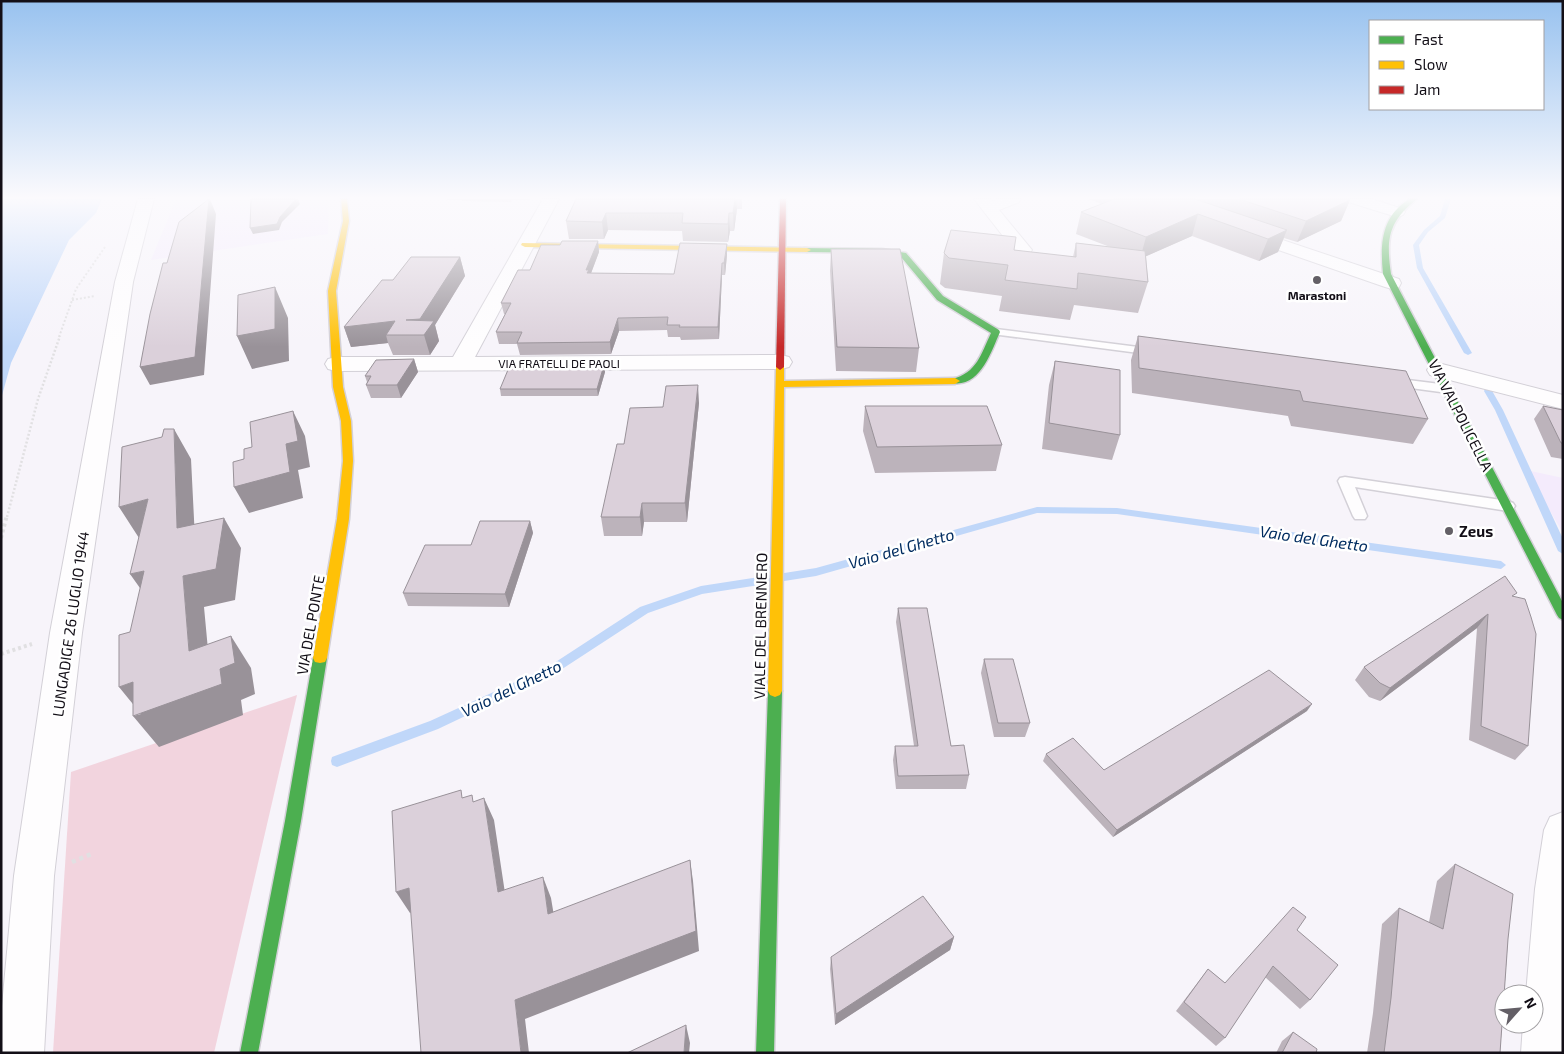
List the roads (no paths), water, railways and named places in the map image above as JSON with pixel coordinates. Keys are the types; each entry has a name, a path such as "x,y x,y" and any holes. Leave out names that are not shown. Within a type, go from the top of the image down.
{"street":[{"name":"LUNGADIGE 26 LUGLIO 1944","path":"21,1053 34,876 64,658 124,282 133,248"},
{"name":"VIA DEL PONTE","path":"249,1053 293,821 343,518 348,461 346,420 338,387 332,291 341,248"},
{"path":"460,364 523,248"},
{"name":"VIALE DEL BRENNERO","path":"765,1053 776,648 776,536 782,248"},
{"path":"780,384 961,381 978,370 996,332 940,298 903,255 882,251 788,248"},
{"path":"1291,248 1392,283"},
{"name":"VIA VALPOLICELLA","path":"1385,248 1387,274 1563,614"},
{"name":"VIA FRATELLI DE PAOLI","path":"336,364 781,362"},
{"path":"1438,370 1563,402"},
{"path":"1544,1053 1555,889 1563,830"}],"lane":[{"path":"996,332 1163,354"},
{"path":"1379,381 1448,390"},
{"path":"1360,516 1345,481 1508,506"}],"water":[{"path":"1,248 65,248 11,363 1,399"}],"waterway":[{"name":"Vaio del Ghetto","path":"1417,248 1420,268 1468,353"},
{"name":"Vaio del Ghetto","path":"1488,391 1499,410 1563,551"},
{"name":"Vaio del Ghetto","path":"337,761 434,725 552,670 644,610 701,590 816,572 1037,510 1117,511 1501,565"}],"place":[{"name":"Marastoni","path":"1317,280"},
{"name":"Zeus","path":"1449,531"}]}
